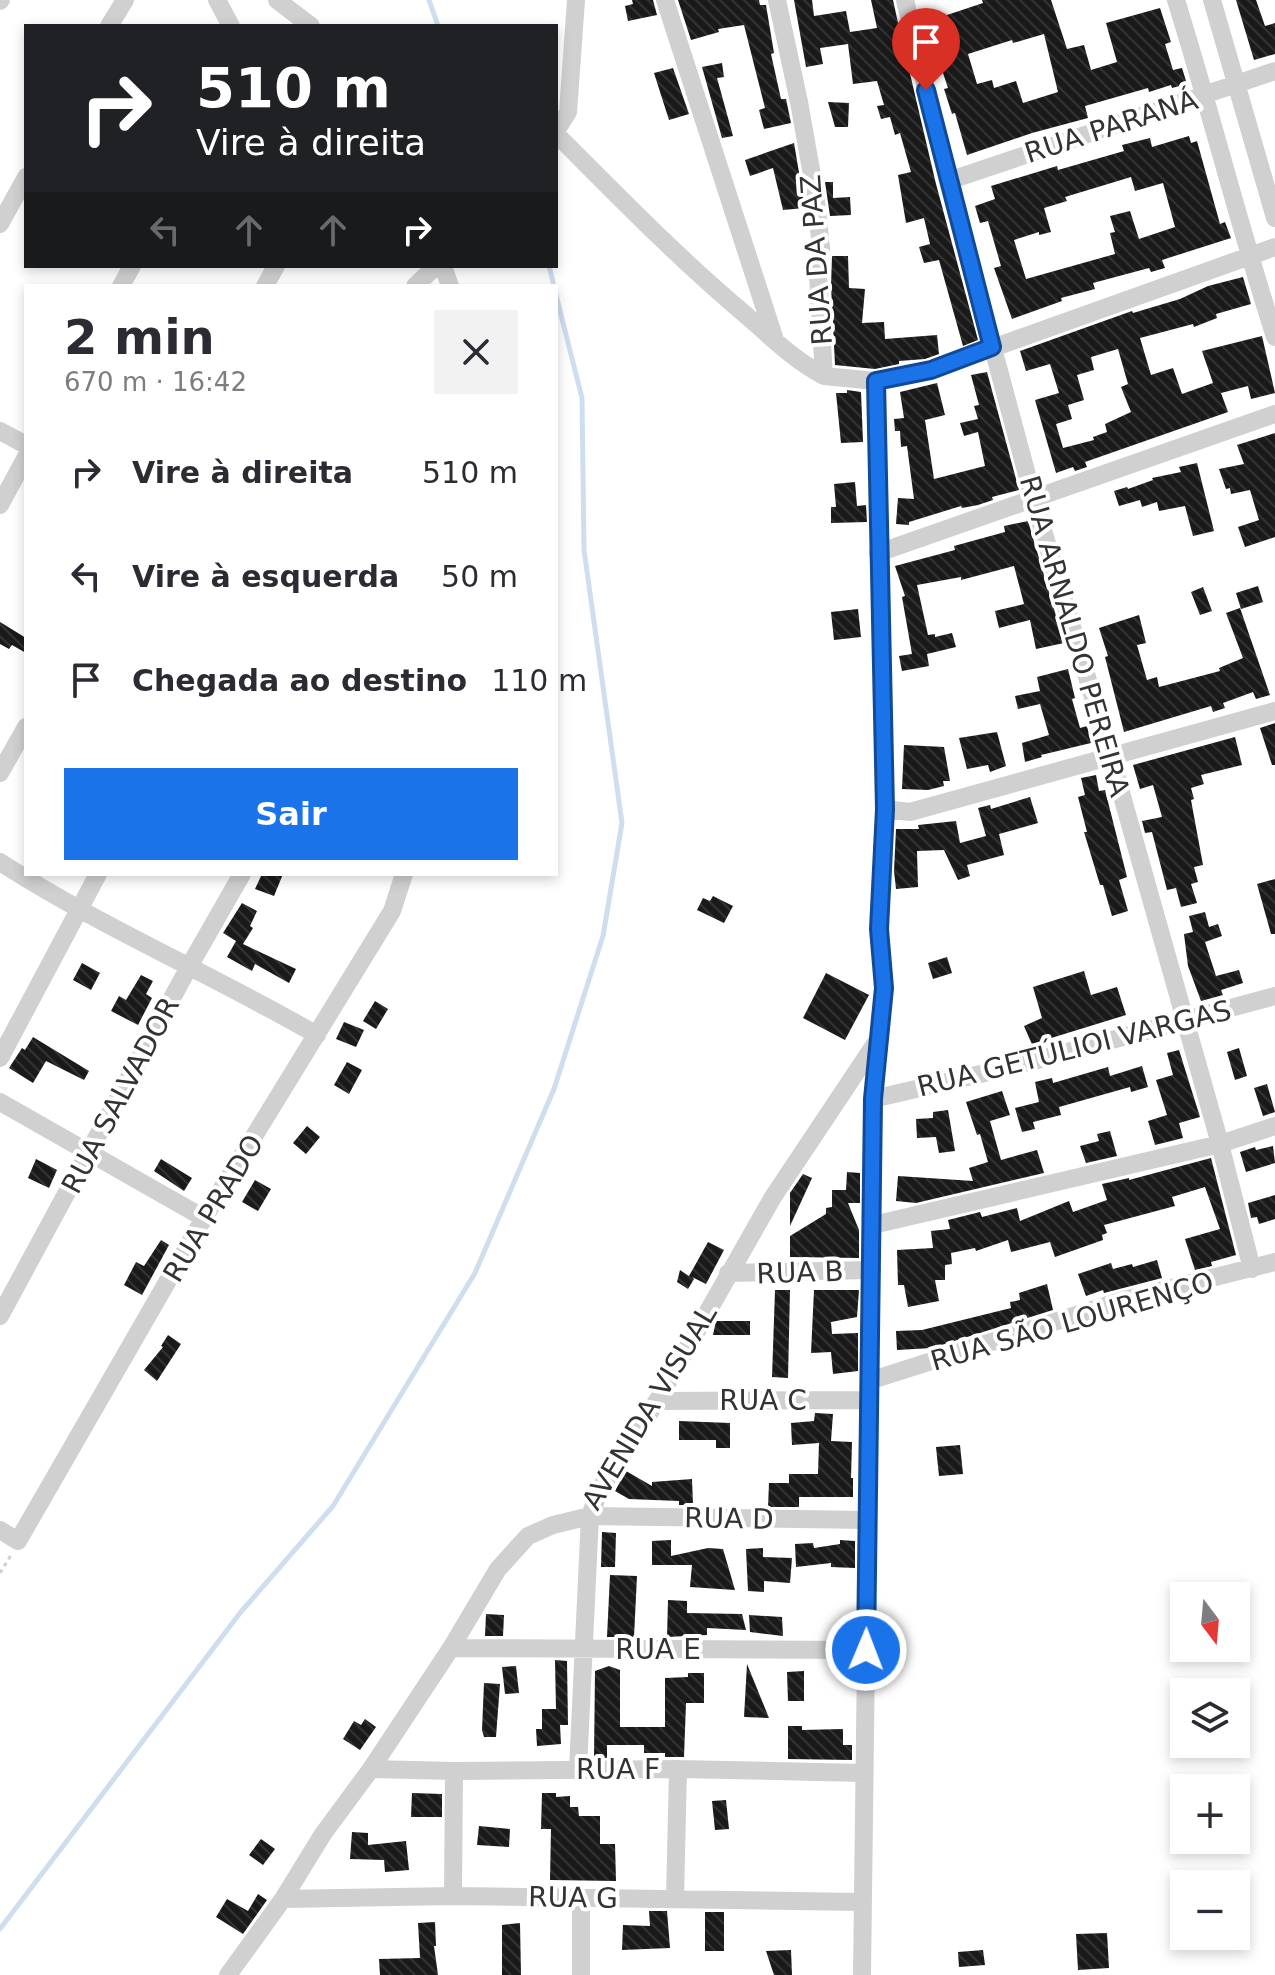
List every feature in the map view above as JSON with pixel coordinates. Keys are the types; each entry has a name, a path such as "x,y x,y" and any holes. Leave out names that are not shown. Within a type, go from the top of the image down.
{"street":[{"path":"110,24 125,0"},
{"path":"217,0 230,24"},
{"path":"277,0 308,24"},
{"path":"558,129 568,112 576,0"},
{"path":"665,0 775,340"},
{"name":"RUA DA PAZ","path":"777,0 815,192 821,248 818,276 824,376 876,381 931,370 1275,247"},
{"name":"RUA ARNALDO PEREIRA","path":"905,0 948,181 1033,497 1111,757 1252,1269"},
{"path":"1176,0 1248,255 1275,337"},
{"path":"1212,0 1275,218"},
{"name":"RUA PARANÁ","path":"948,181 1275,71"},
{"path":"558,134 656,236 790,356 824,376"},
{"path":"0,224 24,181"},
{"path":"417,284 434,268"},
{"path":"862,1975 873,1099 884,988 879,929 885,809 876,381"},
{"path":"878,553 1275,414"},
{"path":"0,431 24,444"},
{"path":"0,505 24,461"},
{"path":"885,809 910,812 1275,711"},
{"path":"0,773 24,731"},
{"path":"0,862 80,909 317,1035"},
{"path":"0,1058 97,876"},
{"name":"RUA SALVADOR","path":"0,1316 241,876"},
{"name":"RUA PRADO","path":"0,1530 18,1541 204,1218 392,911 403,876"},
{"name":"RUA GETÚLIOI VARGAS","path":"873,1099 1019,1065 1275,996"},
{"name":"AVENIDA VISUAL","path":"228,1975 371,1769 451,1648 498,1569 528,1536 553,1525 590,1516 600,1489 657,1401 773,1197 877,1041"},
{"path":"0,1102 204,1218"},
{"path":"873,1225 1220,1144 1275,1126"},
{"name":"RUA SÃO LOURENÇO","path":"869,1390 1120,1301 1275,1262"},
{"name":"RUA B","path":"728,1273 872,1270"},
{"name":"RUA C","path":"657,1401 869,1390"},
{"path":"578,1769 590,1516"},
{"name":"RUA D","path":"590,1516 868,1520"},
{"name":"RUA E","path":"451,1648 866,1650"},
{"name":"RUA F","path":"371,1769 678,1769 864,1773"},
{"path":"675,1899 678,1769"},
{"path":"453,1896 454,1771"},
{"name":"RUA G","path":"283,1899 453,1896 862,1902"},
{"path":"581,1897 581,1975"}],"building":[{"path":"632,0 653,0 657,15 628,21 625,6 633,4"},
{"path":"678,0 759,0 760,5 766,5 774,53 771,54 781,99 786,99 791,123 764,129 759,110 765,108 744,25 718,29 719,32 691,40"},
{"path":"794,0 812,0 814,16 846,11 850,32 877,28 871,0 893,0 904,62 907,61 978,340 963,346 939,260 924,263 919,247 930,244 924,218 906,223 898,175 911,172 900,133 895,135 890,117 881,119 877,106 884,105 877,81 853,84 848,44 820,48 823,64 806,67"},
{"path":"982,0 1051,0 1067,49 1084,45 1091,70 1117,62 1106,23 1160,8 1171,42 1165,44 1173,70 1182,68 1187,84 1149,92 1148,88 1085,106 1088,118 967,155 955,113 952,114 944,89 948,88 926,22 983,3","holes":["1044,34 1058,92 1023,103 1016,81 994,88 992,80 977,84 968,54"]},
{"path":"1236,0 1256,0 1265,26 1275,23 1275,54 1254,60"},
{"path":"722,63 724,77 717,78 733,136 722,138 702,67"},
{"path":"673,68 689,114 669,120 654,73"},
{"path":"828,102 849,103 848,127 835,127"},
{"path":"1189,136 1191,143 1197,141 1220,224 1225,222 1231,238 1162,260 1165,268 1151,272 1149,268 1093,283 1095,289 1061,298 1062,301 1012,319 994,268 1001,266 988,221 980,223 975,206 995,199 991,186 1057,166 1058,170 1124,151 1122,145 1150,138 1152,147","holes":["1131,177 1135,191 1163,183 1175,227 1139,239 1130,211 1110,216 1115,232 1110,233 1115,254 1026,279 1014,240 1039,232 1039,235 1051,232 1044,208 1067,201 1065,197"]},
{"path":"794,143 805,208 783,210 773,168 750,176 745,160"},
{"path":"825,182 833,182 833,198 850,197 851,215 830,216"},
{"path":"832,256 848,256 849,288 865,289 862,323 884,322 885,339 937,335 939,354 875,369 835,365"},
{"path":"1243,277 1251,304 1216,314 1217,318 1194,327 1193,324 1140,338 1151,375 1173,368 1182,394 1213,383 1202,351 1262,336 1275,393 1251,399 1248,386 1221,393 1228,412 1085,462 1087,467 1075,471 1073,467 1056,473 1035,400 1059,393 1050,364 1026,371 1020,351 1132,311 1180,299 1208,286","holes":["1118,349 1128,384 1121,387 1131,412 1105,424 1107,432 1093,437 1094,440 1063,448 1056,424 1072,419 1068,405 1084,400 1077,375 1094,370 1091,357"]},
{"path":"987,372 1019,490 992,497 993,500 978,505 961,506 909,522 909,525 896,524 898,498 914,499 907,446 901,447 900,431 895,431 894,419 904,418 900,392 937,383 945,415 925,420 934,479 985,466 978,432 964,436 960,423 978,419 974,406 979,405 971,375"},
{"path":"847,390 861,392 863,442 841,443 836,393 847,393"},
{"path":"1275,433 1275,537 1245,547 1238,527 1259,520 1250,490 1231,494 1219,469 1244,464 1237,445"},
{"path":"1197,463 1214,531 1193,536 1185,506 1159,511 1157,502 1142,507 1140,500 1119,506 1114,491 1181,472 1179,467"},
{"path":"855,482 857,506 866,505 867,522 831,523 831,507 836,507 834,484"},
{"path":"1028,521 1064,643 1036,649 1030,620 999,628 995,611 1024,604 1014,566 961,580 961,577 917,585 928,635 935,634 935,637 952,633 956,647 927,654 929,666 902,671 899,656 912,654 902,597 905,596 895,566 955,550 954,546 1005,532 1004,526"},
{"path":"1258,586 1263,602 1241,609 1236,593"},
{"path":"1203,587 1212,611 1200,615 1191,592"},
{"path":"1240,608 1270,695 1256,699 1253,692 1223,703 1225,708 1213,712 1211,706 1124,732 1099,628 1139,615 1146,643 1137,645 1147,680 1157,677 1159,687 1220,671 1219,668 1243,658 1226,613"},
{"path":"858,609 861,637 834,640 831,612"},
{"path":"0,622 24,637 24,652 12,645 9,649 0,644"},
{"path":"1068,669 1080,728 1087,726 1091,743 1025,762 1022,743 1049,735 1040,704 1018,709 1015,696 1040,691 1037,677"},
{"path":"1275,723 1275,765 1272,765 1260,728"},
{"path":"997,732 1006,766 990,772 988,765 967,769 959,738"},
{"path":"1235,737 1242,765 1201,775 1204,784 1191,788 1203,865 1194,867 1198,882 1191,884 1197,903 1181,907 1176,888 1167,890 1152,832 1145,833 1142,821 1162,817 1153,785 1140,789 1133,765"},
{"path":"904,745 944,747 950,781 943,781 944,786 928,790 902,789"},
{"path":"1096,775 1099,791 1105,790 1127,877 1119,880 1128,911 1112,916 1084,832 1087,832 1078,797 1085,795 1081,778"},
{"path":"1030,797 1038,823 999,834 1004,855 967,865 970,876 958,880 944,850 917,851 918,887 896,889 896,829 919,829 918,825 956,821 960,843 986,836 978,808 990,805 991,809"},
{"path":"261,876 282,876 274,896 255,889"},
{"path":"1275,879 1275,934 1271,934 1257,884"},
{"path":"713,896 733,906 724,923 697,910 703,898 710,901"},
{"path":"242,903 257,911 250,926 253,928 243,944 296,969 289,983 255,964 252,971 227,957 236,941 223,933"},
{"path":"1205,912 1209,927 1218,924 1222,936 1205,942 1216,976 1239,970 1243,983 1221,990 1223,995 1201,1001 1188,966 1184,934 1193,932 1189,916"},
{"path":"947,957 952,973 933,979 928,963"},
{"path":"82,963 100,973 91,990 73,980"},
{"path":"1084,971 1091,995 1117,987 1126,1015 1048,1039 1050,1044 1034,1049 1024,1026 1042,1018 1033,987"},
{"path":"826,973 869,995 845,1040 803,1018"},
{"path":"141,975 153,981 146,994 152,998 138,1025 111,1011 119,996 126,1000"},
{"path":"375,1001 388,1009 376,1029 363,1021"},
{"path":"344,1022 364,1030 356,1047 336,1039"},
{"path":"33,1037 89,1071 84,1080 46,1061 33,1083 9,1068"},
{"path":"1239,1048 1247,1076 1235,1080 1227,1052"},
{"path":"1179,1050 1200,1117 1179,1123 1183,1138 1155,1145 1148,1121 1167,1115 1156,1080 1173,1075 1167,1053"},
{"path":"347,1062 362,1070 349,1094 334,1085"},
{"path":"1142,1066 1148,1087 1131,1092 1130,1087 1059,1107 1061,1115 1033,1122 1035,1129 1022,1132 1015,1108 1039,1102 1035,1082 1052,1078 1053,1083 1108,1067 1110,1076"},
{"path":"1267,1084 1275,1112 1263,1116 1254,1088"},
{"path":"1002,1091 1010,1115 990,1121 1001,1160 1037,1150 1044,1173 916,1203 896,1201 898,1176 973,1181 969,1168 988,1162 966,1102"},
{"path":"948,1110 955,1151 939,1153 936,1137 917,1138 916,1119 933,1118 933,1112"},
{"path":"307,1126 320,1137 306,1154 293,1143"},
{"path":"1110,1131 1117,1156 1086,1163 1080,1146 1099,1141 1097,1134"},
{"path":"1273,1146 1275,1163 1246,1172 1240,1152"},
{"path":"1211,1158 1236,1255 1211,1262 1212,1266 1195,1270 1185,1239 1220,1229 1205,1187 1172,1197 1175,1206 1104,1225 1107,1233 1102,1235 1103,1240 1055,1257 1050,1242 1011,1252 1008,1240 976,1251 975,1248 951,1253 952,1264 945,1265 945,1280 935,1280 939,1301 908,1307 904,1285 898,1285 897,1250 933,1248 931,1231 950,1229 948,1220 980,1212 982,1217 1017,1208 1020,1221 1069,1201 1073,1212 1107,1200 1102,1184"},
{"path":"36,1159 57,1170 49,1188 28,1178"},
{"path":"161,1159 192,1178 184,1191 154,1171"},
{"path":"847,1172 860,1173 860,1203 848,1203 859,1230 859,1258 790,1257 790,1236 826,1214 826,1208 832,1207 832,1190 846,1190"},
{"path":"803,1174 812,1178 790,1226 790,1193"},
{"path":"255,1180 271,1189 258,1211 242,1202"},
{"path":"1275,1195 1275,1219 1259,1224 1257,1217 1251,1218 1248,1203"},
{"path":"161,1240 169,1245 142,1295 124,1285 136,1262 144,1266"},
{"path":"708,1242 724,1250 706,1284 692,1277 694,1279 688,1289 677,1282 680,1270 689,1276"},
{"path":"1157,1260 1162,1278 1104,1293 1103,1290 1086,1296 1078,1274 1111,1263 1113,1269"},
{"path":"1047,1284 1053,1310 932,1348 897,1350 896,1331 922,1330 1011,1308 1010,1302 1020,1300 1019,1293"},
{"path":"775,1290 790,1290 788,1378 772,1377"},
{"path":"814,1290 859,1290 857,1317 831,1322 832,1334 858,1333 858,1371 833,1374 831,1352 811,1353"},
{"path":"716,1321 750,1321 750,1335 713,1335"},
{"path":"168,1335 181,1344 157,1381 144,1370 163,1347"},
{"path":"815,1413 833,1414 831,1441 852,1442 853,1497 799,1497 799,1507 768,1507 769,1483 789,1483 789,1474 818,1474 819,1443 792,1445 791,1423 814,1421"},
{"path":"679,1421 730,1423 730,1448 716,1448 716,1440 679,1440"},
{"path":"960,1445 963,1474 939,1476 936,1447"},
{"path":"626,1471 652,1486 652,1482 692,1479 693,1505 679,1505 679,1501 629,1499 615,1491"},
{"path":"602,1532 616,1533 615,1567 601,1567"},
{"path":"671,1540 671,1556 708,1548 723,1549 735,1590 690,1587 692,1565 652,1565 652,1541"},
{"path":"840,1540 855,1541 855,1568 831,1567 831,1563 796,1567 795,1544 813,1543 814,1548 840,1544"},
{"path":"763,1548 763,1557 792,1558 790,1583 764,1581 764,1592 748,1591 746,1549"},
{"path":"610,1575 637,1576 634,1637 607,1637"},
{"path":"668,1600 687,1601 687,1613 742,1614 746,1630 707,1628 707,1635 667,1637"},
{"path":"486,1614 504,1615 503,1636 485,1636"},
{"path":"749,1615 782,1617 783,1636 750,1632"},
{"path":"555,1660 567,1661 568,1725 560,1725 561,1744 537,1746 536,1729 542,1729 542,1709 556,1709"},
{"path":"747,1664 769,1718 744,1717"},
{"path":"516,1666 519,1693 505,1694 502,1667"},
{"path":"609,1666 620,1670 620,1727 665,1727 665,1678 704,1673 704,1703 686,1703 684,1757 644,1753 644,1745 607,1745 607,1758 594,1758 595,1671"},
{"path":"804,1671 804,1701 788,1701 787,1672"},
{"path":"484,1683 500,1684 496,1737 484,1737 482,1730"},
{"path":"365,1719 376,1727 360,1750 343,1739 354,1721 361,1725"},
{"path":"788,1726 802,1726 802,1730 843,1729 843,1745 852,1745 852,1760 788,1759"},
{"path":"412,1793 442,1794 442,1817 411,1817"},
{"path":"542,1793 556,1793 556,1797 570,1796 570,1807 578,1807 579,1816 600,1816 600,1844 615,1844 616,1881 550,1880 551,1829 541,1829"},
{"path":"726,1800 729,1829 715,1830 712,1801"},
{"path":"479,1826 510,1829 509,1847 477,1845"},
{"path":"352,1832 368,1833 368,1845 406,1841 409,1870 385,1872 384,1860 350,1859"},
{"path":"261,1839 275,1849 263,1865 249,1855"},
{"path":"258,1894 267,1900 243,1934 216,1917 227,1899 248,1911"},
{"path":"649,1911 667,1911 670,1948 622,1950 623,1925 650,1926"},
{"path":"705,1912 724,1912 724,1951 705,1951"},
{"path":"435,1922 438,1975 380,1975 379,1959 420,1958 418,1923"},
{"path":"520,1923 521,1975 502,1975 502,1925"},
{"path":"1107,1933 1109,1968 1078,1970 1076,1934"},
{"path":"791,1950 792,1975 774,1975 766,1951"},
{"path":"983,1950 985,1965 959,1967 958,1952"}],"waterway":[{"path":"429,0 437,24"},
{"path":"550,268 554,284"},
{"path":"0,1929 240,1613 333,1506 475,1273 554,1089 603,936 622,823 584,550 582,398 558,303"}],"route":[{"path":"866,1650 873,1099 884,988 879,929 885,809 876,381 931,370 992,347 926,90"}]}
